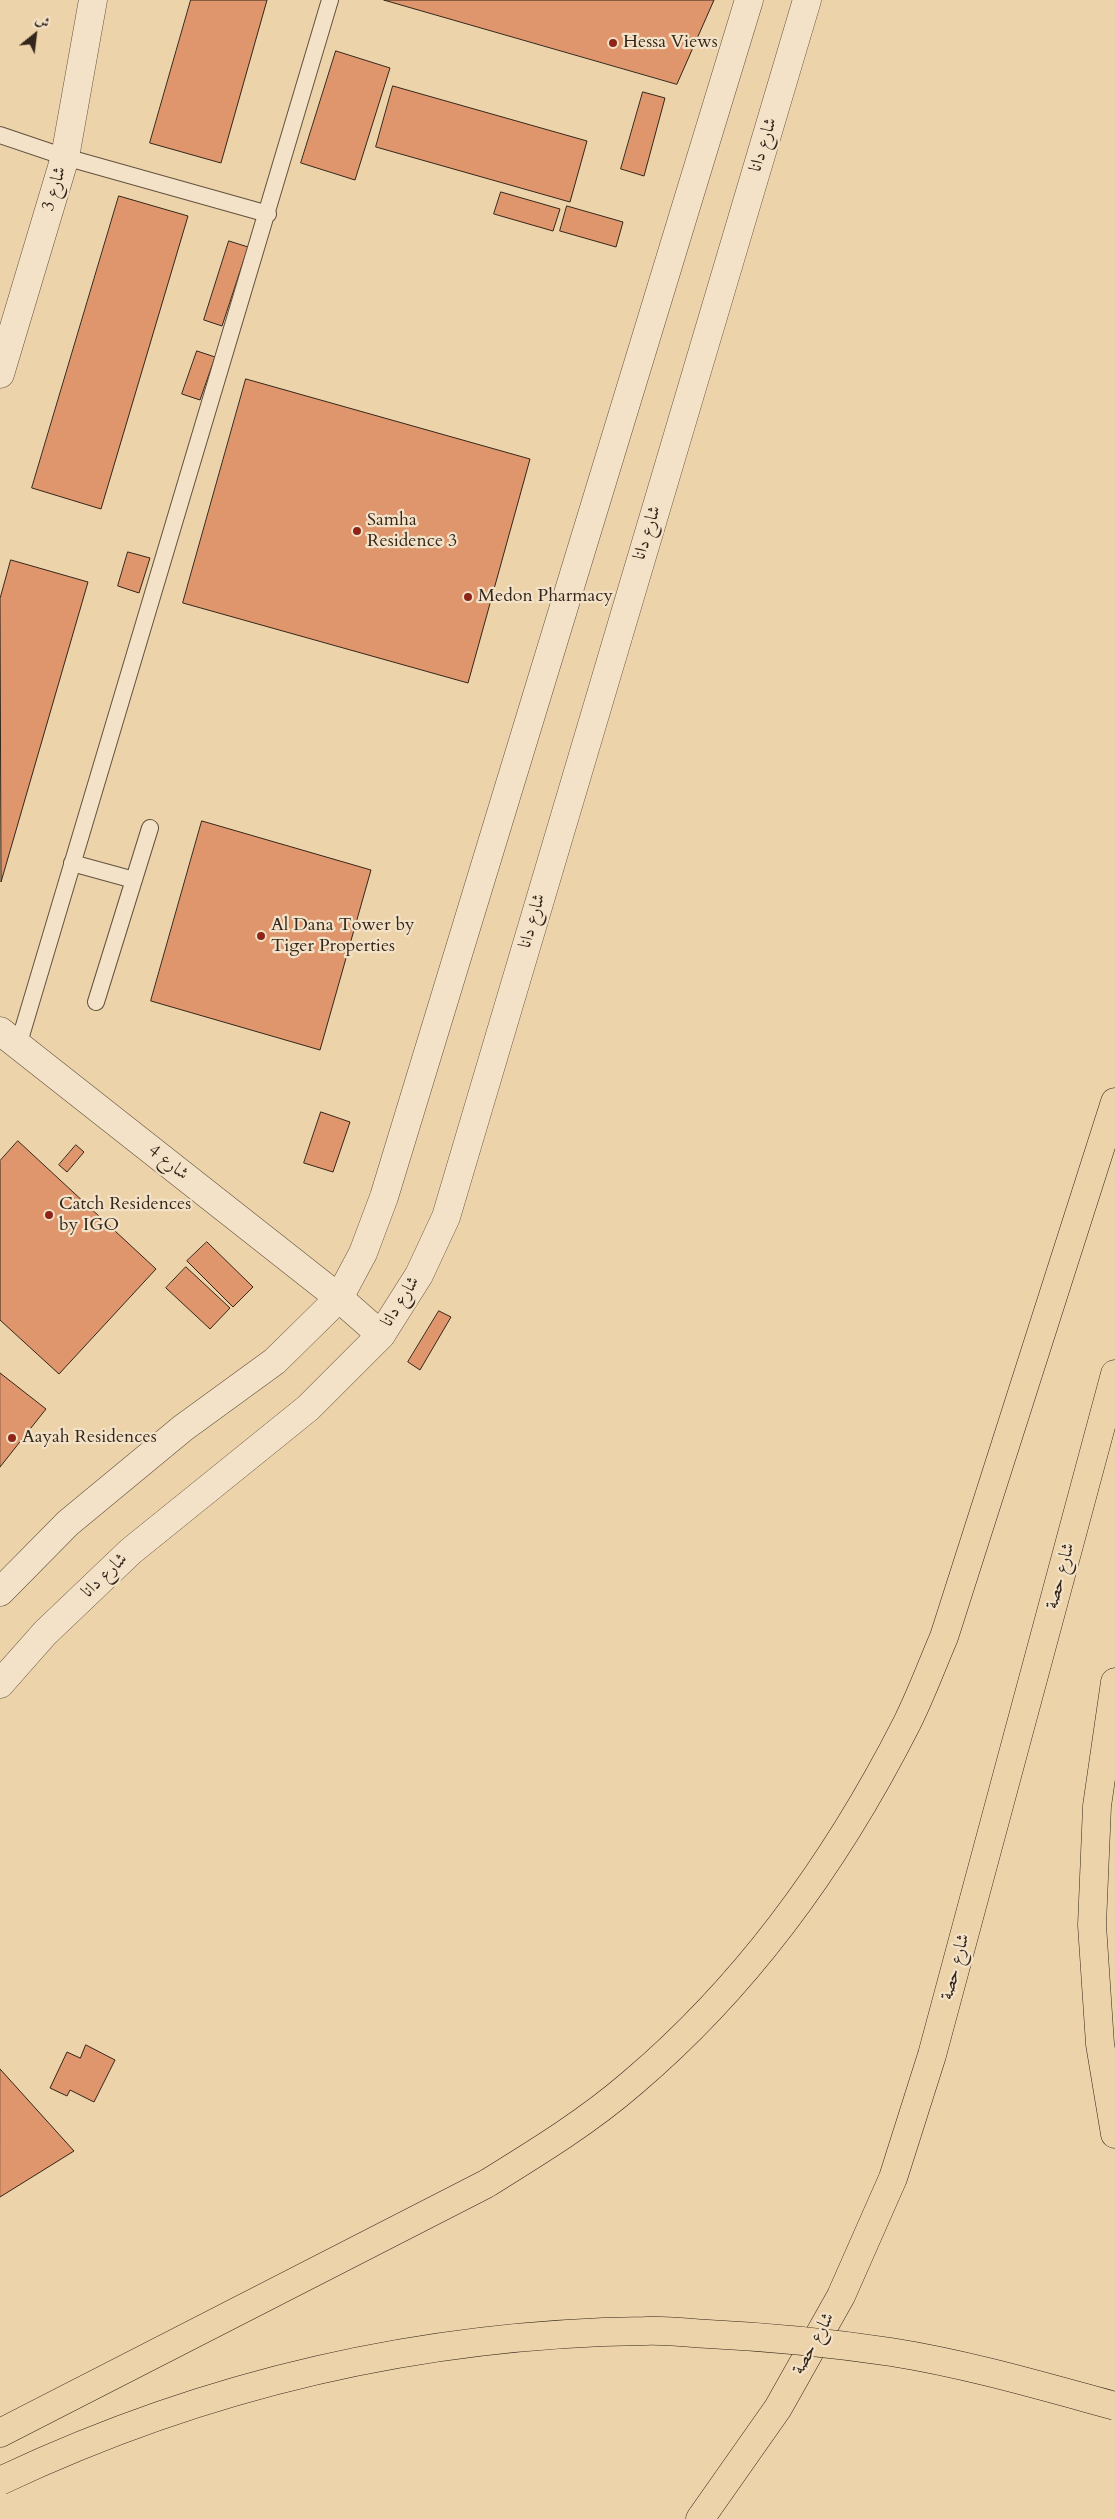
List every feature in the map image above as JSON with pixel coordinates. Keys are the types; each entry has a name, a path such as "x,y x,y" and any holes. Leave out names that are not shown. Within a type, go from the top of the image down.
{"main road":[{"path":"0,2433 486,2184 556,2140 632,2084 699,2021 760,1953 816,1880 866,1802 908,1721 944,1637 1115,1102"},
{"name":"شارع حصة","path":"700,2519 778,2408 841,2296 893,2178 932,2055 1115,1374"},
{"path":"1115,1682 1097,1806 1092,1925 1100,2044 1115,2134"},
{"path":"0,2481 44,2460 159,2414 278,2378 400,2351 523,2336 647,2331 771,2337 894,2353 1018,2379 1115,2406"}],"street":[{"name":"شارع 3","path":"0,374 65,157 93,0"},
{"path":"0,1592 68,1523 183,1428 275,1361 339,1298 363,1253 384,1197 749,0"},
{"name":"شارع دانا","path":"0,1684 45,1633 131,1551 308,1408 381,1335 419,1276 446,1217 808,0"},
{"name":"شارع 4","path":"9,1038 339,1298 381,1335"}],"lane":[{"path":"9,1038 72,864 268,214 330,0"},
{"path":"0,135 65,157 268,214"},
{"path":"96,1002 150,828"},
{"path":"72,864 134,880"}],"building":[{"path":"191,0 267,0 221,163 150,143"},
{"name":"Hessa Views","path":"384,0 714,0 677,84"},
{"path":"336,51 390,68 355,180 301,163"},
{"path":"393,86 587,141 570,202 376,147"},
{"path":"643,92 665,98 644,176 621,169"},
{"path":"501,192 560,209 553,231 494,214"},
{"path":"119,196 188,216 101,509 32,488"},
{"path":"567,206 623,222 616,247 560,231"},
{"path":"229,241 248,247 222,326 204,320"},
{"path":"197,351 215,357 200,400 182,394"},
{"name":"Samha Residence 3","path":"246,379 530,459 468,683 183,603"},
{"path":"128,552 150,558 139,593 118,586"},
{"path":"11,560 88,582 1,882 0,599"},
{"name":"Al Dana Tower by Tiger Properties","path":"202,821 371,870 320,1050 151,1001"},
{"path":"321,1112 350,1122 333,1172 304,1163"},
{"name":"Catch Residences by IGO","path":"18,1141 156,1269 59,1374 0,1320 0,1161"},
{"path":"76,1145 84,1152 67,1172 59,1165"},
{"path":"207,1242 253,1287 233,1307 187,1261"},
{"path":"186,1267 230,1308 210,1329 166,1288"},
{"path":"439,1311 451,1317 420,1370 408,1362"},
{"name":"Aayah Residences","path":"0,1373 46,1409 0,1467"},
{"path":"86,2045 115,2060 94,2102 70,2090 67,2096 50,2088 67,2052 80,2058"},
{"path":"0,2069 74,2151 0,2197"}],"place":[{"name":"Hessa Views","path":"613,43"},
{"name":"Samha Residence 3","path":"357,531"},
{"name":"Medon Pharmacy","path":"468,597"},
{"name":"Al Dana Tower by Tiger Properties","path":"261,936"},
{"name":"Catch Residences by IGO","path":"49,1215"},
{"name":"Aayah Residences","path":"12,1438"}]}
